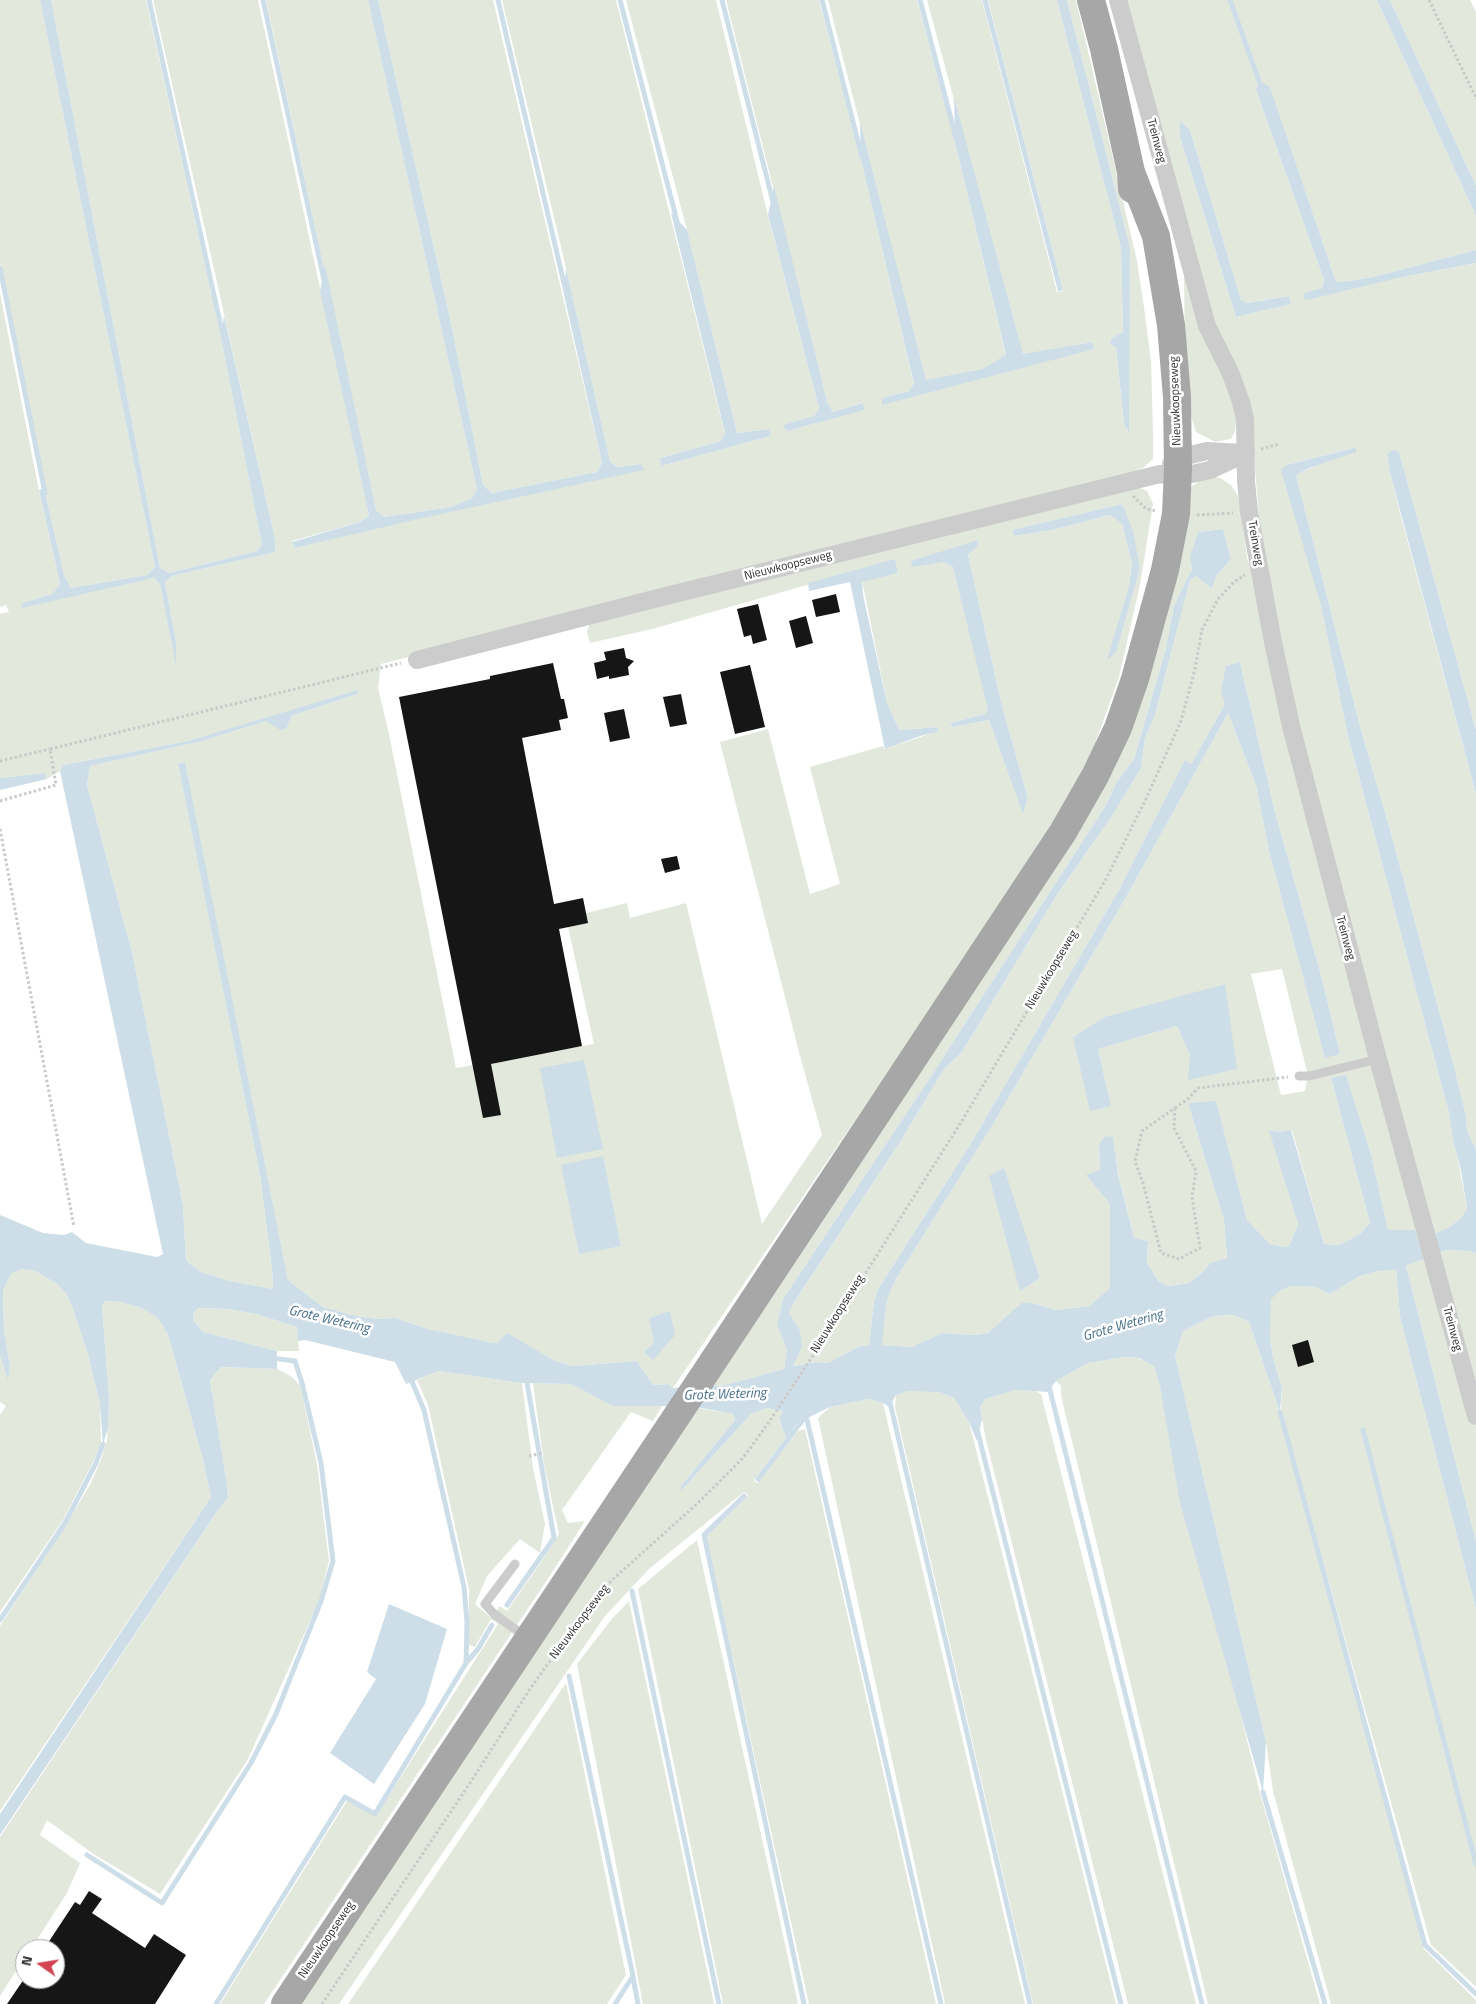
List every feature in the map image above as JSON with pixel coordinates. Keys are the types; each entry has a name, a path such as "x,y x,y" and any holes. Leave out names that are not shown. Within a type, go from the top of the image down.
{"main road":[{"name":"Nieuwkoopseweg","path":"285,2004 1063,832 1095,776 1118,728 1135,680 1148,634 1169,552 1176,514 1172,470 1177,397 1172,325 1156,236 1131,172 1104,49 1091,0"}],"street":[{"name":"Treinweg","path":"1118,0 1207,326 1230,372 1241,402 1245,419 1249,512 1291,726 1378,1059 1476,1416"},
{"path":"1172,470 1210,470 1246,453"},
{"name":"Nieuwkoopseweg","path":"416,660 1172,470"}],"lane":[{"path":"1299,1076 1308,1076 1378,1059"},
{"path":"515,1564 485,1604 494,1614 529,1638"}],"path":[{"path":"1429,0 1476,98"},
{"name":"Nieuwkoopseweg","path":"322,2004 470,1783 530,1689 595,1598 612,1580 698,1503 743,1458 818,1348 960,1124 1106,879 1146,801 1181,721 1195,669 1202,630 1218,599 1234,582 1245,575 1259,570"},
{"path":"0,760 416,660"},
{"path":"0,801 56,785 50,749"},
{"path":"0,829 74,1227"},
{"path":"1175,1108 1174,1128 1196,1171 1192,1197 1200,1248 1180,1259 1161,1253 1143,1183 1135,1161 1142,1131 1189,1098 1198,1088 1299,1076"},
{"path":"529,1456 543,1453"}],"shaded area":[{"path":"0,0 40,0 155,567 147,575 71,588 64,575 44,488 0,263"},
{"path":"51,0 146,0 221,338 262,545 257,551 169,573 160,568"},
{"path":"153,0 258,0 369,516 360,522 292,541 295,548 641,464 617,467 610,461 502,0 616,0 725,434 721,441 660,458 661,466 771,436 769,429 737,433 687,230 626,0 716,0 768,216 819,408 814,416 784,425 787,431 864,410 861,403 833,412 827,402 726,0 819,0 861,160 914,385 909,391 882,398 882,404 1091,342 1023,355 927,0 982,0 1057,292 1060,292 1063,291 988,0 1057,0 1121,248 1123,332 1112,338 1116,347 1124,424 1128,431 1130,247 1067,0 1076,0 1137,261 1151,362 1153,459 1143,468 1116,478 381,664 378,688 389,734 456,1068 594,1044 566,918 627,903 630,918 686,903 762,1224 822,1135 720,742 768,729 810,894 840,884 810,767 883,746 885,749 938,731 938,727 899,730 887,703 862,581 898,573 895,560 652,629 590,643 587,632 590,623 1135,486 1147,491 1153,504 1140,585 1119,677 1091,755 1029,864 673,1388 669,1384 653,1385 637,1361 573,1366 555,1361 536,1351 499,1342 493,1343 428,1329 396,1318 378,1319 356,1316 323,1307 288,1280 184,762 178,764 260,1175 273,1289 230,1281 201,1272 186,1261 183,1205 132,952 87,785 90,766 202,741 266,721 287,728 291,716 357,694 188,741 63,765 60,771 47,779 45,773 0,778 0,614 9,612 6,605 0,607 0,293 38,486 60,584 52,594 22,603 23,607 154,578 160,584 176,661 176,642 165,582 172,576 275,552 276,543","holes":["1122,504 1140,568 1108,659 1129,586 1132,563 1122,524 1110,515 1052,530 1014,536 1012,530","977,547 968,555 1003,710 1028,798 1023,813 989,720 952,727 950,723 985,714 989,710 953,567 943,562"]},
{"path":"266,0 368,0 477,489 472,498 451,507 384,517 376,510"},
{"path":"378,0 493,0 602,463 597,472 492,493 483,485 451,323"},
{"path":"828,0 917,0 955,142 1006,356 982,369 926,381"},
{"path":"1124,0 1377,0 1476,216 1476,250 1373,277 1336,282 1270,88 1256,90 1324,280 1322,288 1398,278 1476,263 1476,730 1399,452 1387,454 1400,513 1476,794 1476,1150 1467,1130 1466,1116 1454,1066 1361,730 1296,475 1354,448 1286,465 1321,606 1348,736 1449,1113 1467,1208 1462,1217 1448,1228 1418,1240 1415,1230 1388,1230 1371,1154 1346,1076 1331,1078 1370,1223 1360,1234 1339,1245 1324,1244 1292,1130 1278,1132 1270,1130 1298,1224 1289,1246 1284,1247 1270,1244 1247,1220 1216,1102 1188,1103 1224,1220 1227,1258 1210,1263 1204,1271 1189,1283 1168,1286 1158,1281 1147,1262 1148,1241 1134,1238 1118,1173 1113,1138 1099,1145 1100,1171 1087,1176 1110,1204 1110,1288 1089,1306 1056,1310 1032,1303 1021,1303 988,1333 976,1335 942,1333 912,1347 881,1345 886,1306 896,1279 993,1124 1125,899 1228,713 1256,785 1269,851 1325,1057 1340,1054 1322,979 1275,812 1240,662 1225,704 1191,764 1185,761 1120,888 970,1145 878,1289 874,1302 869,1345 860,1346 828,1363 816,1362 792,1366 802,1347 789,1313 796,1299 900,1142 944,1069 962,1052 1058,893 1112,816 1141,768 1145,738 1155,715 1190,578 1196,576 1212,589 1217,575 1231,559 1223,529 1199,532 1191,557 1192,569 1174,606 1166,648 1134,759 1116,783 1106,805 937,1067 783,1299 778,1325 787,1349 784,1369 722,1386 706,1385 1090,811 1187,490 1202,479 1210,476 1220,478 1231,485 1238,496 1248,563 1264,552 1260,529 1254,457 1214,324","holes":["1180,121 1190,130 1241,300 1246,303 1289,296 1291,304 1236,317 1180,137","1282,969 1308,1076 1305,1091 1281,1095 1251,974","1224,984 1190,1055 1177,1026 1098,1049 1111,1106 1073,1036","1003,1168 1040,1278 1020,1291"]},
{"path":"1390,0 1470,0 1476,12 1476,186"},
{"path":"1184,275 1237,416 1235,431 1231,439 1215,442 1196,432 1188,407 1185,359"},
{"path":"1447,1250 1476,1253 1476,1542 1406,1266"},
{"path":"21,1269 35,1271 56,1283 66,1293 89,1358 100,1404 101,1443 63,1520 0,1612 0,1415 6,1406 0,1402 0,1355 8,1378 10,1366 4,1330 3,1291 11,1274"},
{"path":"1396,1270 1400,1317 1476,1609 1476,1987 1431,1945 1281,1411 1282,1388 1273,1358 1270,1337 1270,1299 1281,1290 1291,1286 1315,1287 1330,1294 1360,1276 1378,1271"},
{"path":"106,1301 120,1302 142,1308 158,1318 168,1335 202,1456 211,1497 0,1811 0,1626 91,1483 107,1441 109,1398 102,1305"},
{"path":"198,1308 229,1309 256,1314 297,1327 299,1351 277,1351 203,1332 194,1321 193,1314"},
{"path":"1233,1315 1249,1322 1277,1403 1424,1949 1476,2000 1476,2004 1331,2004 1273,1791 1266,1742 1175,1356 1183,1331 1213,1316"},
{"path":"1125,1357 1138,1358 1154,1365 1260,1793 1320,2004 1208,2004 1061,1396 1061,1386 1056,1381 1088,1363"},
{"path":"221,1367 277,1369 291,1376 300,1385 317,1464 329,1561 319,1601 248,1759 160,1894 92,1853 47,1820 40,1835 80,1863 67,1893 37,1939 15,1939 15,1973 0,1996 0,1837 218,1510 228,1498 210,1380"},
{"path":"439,1371 522,1383 533,1468 545,1524 540,1553 520,1539 487,1576 475,1604 491,1618 500,1606 507,1611 559,1534 544,1464 533,1383 571,1384 613,1406 662,1406 653,1421 631,1412 562,1510 568,1523 585,1521 264,2004 220,2004 347,1801 376,1816 498,1624 491,1619 475,1647 469,1645 469,1589 428,1405 417,1380"},
{"path":"926,1390 939,1392 954,1398 969,1422 1116,2004 1033,2004 895,1407 896,1395 909,1391"},
{"path":"1016,1390 1035,1391 1041,1394 1196,2004 1128,2004 986,1440 980,1408 985,1399"},
{"path":"869,1399 883,1403 1025,2004 945,2004 818,1418 830,1407"},
{"path":"698,1408 733,1414 735,1420 681,1486 682,1490 751,1414 767,1408 783,1411 779,1418 786,1438 754,1480 757,1483 798,1431 805,1429 936,2004 809,2004 706,1536 748,1495 744,1492 649,1569 605,1616 339,2004 296,2004"},
{"path":"697,1540 798,2004 723,2004 638,1589"},
{"path":"629,1601 714,2004 643,2004 577,1664 611,1620"},
{"path":"566,1683 626,1975 607,2004 348,2004"}],"water":[{"path":"40,0 51,0 160,568 169,573 257,551 262,545 221,338 224,315 276,543 275,552 172,576 165,582 176,642 176,665 160,584 154,578 22,608 22,603 52,594 60,584 39,490 44,488 64,575 71,588 147,575 155,567"},
{"path":"368,0 378,0 451,323 483,485 492,493 597,472 602,463 564,295 566,268 610,461 617,467 641,464 644,470 295,548 292,542 360,522 369,516 320,291 325,265 376,510 384,517 451,507 472,498 477,489"},
{"path":"1057,0 1067,0 1130,247 1129,432 1124,424 1116,347 1110,344 1112,338 1123,332 1121,248"},
{"path":"1377,0 1390,0 1476,186 1476,216"},
{"path":"1259,81 1270,87 1336,282 1373,277 1476,250 1476,263 1398,278 1306,300 1303,297 1305,293 1322,288 1324,280 1256,90"},
{"path":"954,97 1023,354 1092,342 1094,349 882,405 882,398 909,391 914,384 861,160 860,122 926,380 982,369 1006,355 955,142"},
{"path":"1180,121 1190,130 1241,300 1247,303 1289,296 1291,304 1236,317 1180,137"},
{"path":"774,186 827,402 833,412 862,403 865,410 787,431 783,425 814,416 819,408 768,215"},
{"path":"671,213 687,230 737,433 769,429 771,436 661,466 660,458 721,441 725,433"},
{"name":"Grote Wetering","path":"1354,448 1356,452 1312,467 1296,475 1361,730 1454,1066 1466,1116 1467,1130 1476,1150 1476,1253 1447,1250 1406,1266 1476,1542 1476,1609 1400,1317 1396,1270 1378,1271 1360,1276 1330,1294 1315,1287 1291,1286 1281,1290 1271,1299 1270,1337 1273,1358 1282,1388 1280,1412 1249,1322 1233,1315 1213,1316 1183,1331 1175,1356 1266,1742 1263,1792 1180,1503 1160,1386 1154,1366 1139,1358 1125,1357 1088,1363 1056,1381 1048,1392 1016,1390 985,1399 980,1408 982,1419 977,1441 969,1422 954,1398 939,1392 909,1391 896,1395 889,1407 869,1399 830,1407 797,1423 786,1438 779,1418 783,1411 767,1408 751,1414 681,1491 681,1486 735,1420 733,1414 691,1406 613,1406 571,1384 522,1383 439,1371 406,1384 395,1362 305,1340 298,1341 297,1327 256,1314 229,1309 198,1308 193,1314 194,1321 203,1332 277,1351 277,1369 221,1367 210,1380 228,1498 218,1510 0,1835 0,1814 211,1497 202,1456 168,1335 158,1318 142,1308 120,1302 106,1301 102,1305 109,1398 108,1428 103,1444 100,1404 89,1358 66,1293 56,1283 35,1271 21,1269 11,1274 3,1291 4,1330 10,1366 8,1380 0,1355 0,1215 43,1233 64,1235 72,1232 86,1243 157,1257 163,1254 60,771 63,765 188,741 358,690 357,694 291,716 287,728 280,730 266,721 202,741 90,766 87,785 132,952 183,1205 186,1261 201,1272 230,1281 273,1289 260,1175 178,764 185,762 288,1280 323,1307 356,1316 378,1319 396,1318 428,1329 493,1343 499,1342 507,1333 555,1361 573,1366 637,1361 653,1385 669,1384 673,1388 706,1385 722,1386 784,1369 787,1349 777,1325 783,1299 937,1067 1106,805 1116,783 1134,759 1166,648 1174,606 1192,569 1190,557 1196,538 1199,532 1223,529 1231,559 1217,575 1212,589 1196,576 1190,579 1155,715 1145,738 1141,768 1112,816 1058,893 962,1052 944,1069 900,1142 796,1299 789,1313 800,1331 802,1347 793,1366 816,1362 828,1363 860,1346 869,1345 874,1302 878,1289 970,1145 1120,888 1185,760 1191,764 1225,704 1221,691 1226,666 1240,662 1275,812 1322,979 1340,1054 1325,1058 1269,851 1256,785 1228,713 1125,899 993,1124 896,1279 886,1306 882,1345 912,1347 942,1333 976,1335 988,1333 1021,1303 1032,1303 1056,1310 1089,1306 1110,1288 1110,1204 1086,1175 1100,1170 1099,1145 1105,1136 1113,1137 1118,1174 1134,1238 1148,1241 1147,1262 1158,1281 1168,1286 1189,1283 1204,1271 1210,1263 1227,1258 1224,1220 1188,1103 1216,1101 1247,1220 1270,1244 1284,1247 1289,1246 1298,1224 1269,1130 1278,1132 1291,1130 1324,1244 1339,1245 1360,1234 1370,1223 1331,1078 1346,1075 1371,1154 1388,1230 1415,1230 1418,1240 1448,1228 1462,1217 1467,1208 1461,1171 1449,1113 1348,736 1321,606 1281,470 1286,465"},
{"path":"1392,450 1399,452 1476,730 1476,794 1390,473 1387,454"},
{"path":"1122,504 1133,531 1140,568 1116,652 1107,660 1129,586 1132,563 1122,524 1110,515 1052,530 1014,536 1012,530"},
{"path":"978,540 977,547 968,555 1003,710 1028,798 1023,814 989,720 952,727 950,723 985,714 988,710 953,567 943,562 912,567 911,561"},
{"path":"895,559 898,573 862,582 863,595 887,703 899,730 939,727 937,732 885,749 850,582 809,591 808,583"},
{"path":"45,773 47,779 0,790 0,778"},
{"path":"1225,984 1237,1069 1188,1080 1190,1055 1177,1026 1098,1049 1111,1106 1090,1111 1073,1037 1105,1017"},
{"path":"584,1060 603,1149 557,1158 540,1068"},
{"path":"603,1156 621,1246 579,1254 561,1165"},
{"path":"1004,1168 1040,1278 1020,1291 989,1176"},
{"path":"670,1311 675,1335 653,1360 644,1352 654,1343 649,1318"},
{"path":"389,1604 447,1629 425,1704 374,1784 330,1753 376,1679 367,1672"}],"building":[{"path":"836,594 840,612 816,617 812,600"},
{"path":"758,604 767,640 753,644 751,635 744,637 737,609"},
{"path":"806,616 813,643 796,648 789,621"},
{"path":"624,648 626,658 634,661 628,667 629,675 597,679 594,663 606,660 604,652"},
{"path":"553,663 561,699 564,699 568,718 559,720 561,730 522,738 554,904 583,898 588,923 559,929 582,1046 491,1064 501,1115 483,1118 399,697 490,679 490,676"},
{"path":"750,665 765,727 735,734 720,672"},
{"path":"681,694 687,724 670,727 663,697"},
{"path":"624,709 630,738 610,742 604,713"},
{"path":"677,856 680,869 665,873 661,859"},
{"path":"1308,1340 1314,1362 1298,1367 1292,1345"},
{"path":"89,1891 102,1899 92,1913 145,1948 154,1934 186,1955 155,2004 7,2004 17,1989 65,1989 65,1939 51,1939 75,1902 80,1905"}],"waterway":[{"path":"149,0 223,336"},
{"path":"263,0 324,280"},
{"path":"498,0 566,292"},
{"path":"620,0 678,225"},
{"path":"722,0 773,202"},
{"path":"822,0 862,157"},
{"path":"920,0 956,138"},
{"path":"985,0 1060,289"},
{"path":"1230,0 1259,81"},
{"path":"0,268 45,493"},
{"path":"87,1855 162,1903 251,1763 276,1714 321,1601 333,1561 321,1463 295,1361 271,1358"},
{"path":"216,2004 345,1797 375,1814 466,1663 467,1622 464,1587 424,1410 410,1377"},
{"path":"507,1605 554,1538 525,1379"},
{"path":"1049,1386 1202,2004"},
{"path":"889,1398 1030,2004"},
{"path":"1280,1412 1425,1945 1476,1994"},
{"path":"806,1415 941,2004"},
{"path":"758,1479 805,1417"},
{"path":"977,1429 1121,2004"},
{"path":"1363,1430 1476,1864"},
{"path":"0,1620 65,1523 96,1463 103,1444"},
{"path":"744,1496 704,1535 804,2004"},
{"path":"632,1591 719,2004"},
{"path":"466,1663 478,1649 492,1625"},
{"path":"569,1676 633,1976 615,2004"},
{"path":"1263,1792 1325,2004"},
{"path":"633,1977 638,2004"}]}
